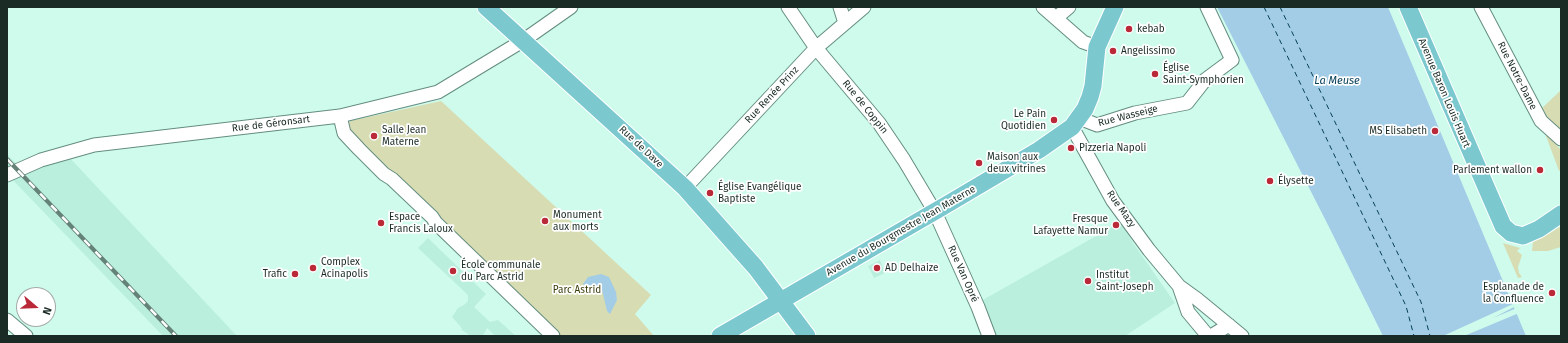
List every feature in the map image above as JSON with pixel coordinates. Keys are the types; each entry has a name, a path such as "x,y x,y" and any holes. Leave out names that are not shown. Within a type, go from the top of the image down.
{"main road":[{"name":"Rue de Dave","path":"486,7 685,188 756,268 807,336"},
{"name":"Avenue du Bourgmestre Jean Materne","path":"720,336 781,302 1039,150 1076,122 1090,97 1093,86 1097,47 1115,7"},
{"name":"Avenue Baron Louis Huart","path":"1411,8 1503,226 1511,233 1523,236 1539,229 1561,214"}],"street":[{"name":"Rue de Géronsart","path":"7,175 41,160 94,145 340,116 438,92 524,40 571,7"},
{"name":"Rue de Coppin","path":"788,7 816,48 879,123 904,160 935,212"},
{"path":"840,7 845,23"},
{"name":"Rue Renée Prinz","path":"685,188 816,48 864,7"},
{"path":"1043,7 1083,42 1097,47"},
{"path":"1056,18 1069,7"},
{"name":"Rue Wasseige","path":"1076,122 1097,126 1135,113 1187,103 1205,80 1232,60 1207,7"},
{"name":"Rue Notre-Dame","path":"1482,7 1541,121 1561,139"},
{"path":"340,116 344,133 359,149 384,174 392,178 432,217 436,223 553,336"},
{"name":"Rue Mazy","path":"1076,122 1113,201 1149,250 1179,286 1242,336"},
{"name":"Rue Van Opré","path":"935,212 978,307 989,336"},
{"name":"Rue Mazy","path":"1179,286 1188,312 1210,336"},
{"path":"7,320 26,336"},
{"path":"1210,336 1229,325"}],"shaded area":[{"path":"7,154 23,171 69,157 237,336 163,336 7,174"},
{"name":"Institut Saint-Joseph","path":"1121,222 1133,243 1175,303 1125,336 993,336 981,301"},
{"name":"École communale du Parc Astrid","path":"428,238 486,294 474,307 490,322 498,320 516,336 495,336 487,328 484,334 480,336 471,336 462,330 452,317 458,308 468,301 468,295 418,248"},
{"name":"AD Delhaize","path":"880,260 885,273 874,278 868,266"}],"green space":[{"path":"1560,91 1561,134 1546,121 1541,109"},
{"name":"Parc Astrid","path":"441,101 651,295 635,314 654,336 558,336 350,132 347,126 350,121"},
{"path":"1548,135 1561,150 1561,170 1559,171 1546,136"},
{"path":"1561,226 1561,247 1548,251 1532,251 1533,241"},
{"path":"1503,243 1520,248 1517,251 1522,255 1518,267 1519,273 1522,277 1518,278"}],"water":[{"name":"La Meuse","path":"1217,7 1388,7 1526,336 1383,336"},
{"path":"601,274 609,277 616,292 617,300 610,314 607,311 602,290 600,288 585,287 583,284 588,277"}],"pier":[{"path":"1513,304 1514,307 1493,318 1517,308 1519,313 1464,336 1443,336"}],"ferry route":[{"path":"1264,7 1406,306 1414,336"},
{"path":"1280,7 1421,302 1430,336"}],"railway":[{"path":"7,159 176,336"}],"place":[{"name":"kebab","path":"1129,29"},
{"name":"Angelissimo","path":"1113,51"},
{"name":"Église Saint-Symphorien","path":"1155,74"},
{"name":"Le Pain Quotidien","path":"1054,120"},
{"name":"MS Elisabeth","path":"1435,131"},
{"name":"Salle Jean Materne","path":"374,136"},
{"name":"Pizzeria Napoli","path":"1071,148"},
{"name":"Maison aux deux vitrines","path":"979,163"},
{"name":"Parlement wallon","path":"1540,170"},
{"name":"Élysette","path":"1270,181"},
{"name":"Église Evangélique Baptiste","path":"710,193"},
{"name":"Monument aux morts","path":"545,221"},
{"name":"Espace Francis Laloux","path":"381,223"},
{"name":"Fresque Lafayette Namur","path":"1116,225"},
{"name":"Complex Acinapolis","path":"313,268"},
{"name":"AD Delhaize","path":"877,268"},
{"name":"École communale du Parc Astrid","path":"453,271"},
{"name":"Trafic","path":"295,274"},
{"name":"Institut Saint-Joseph","path":"1088,281"},
{"name":"Esplanade de la Confluence","path":"1552,293"}]}
